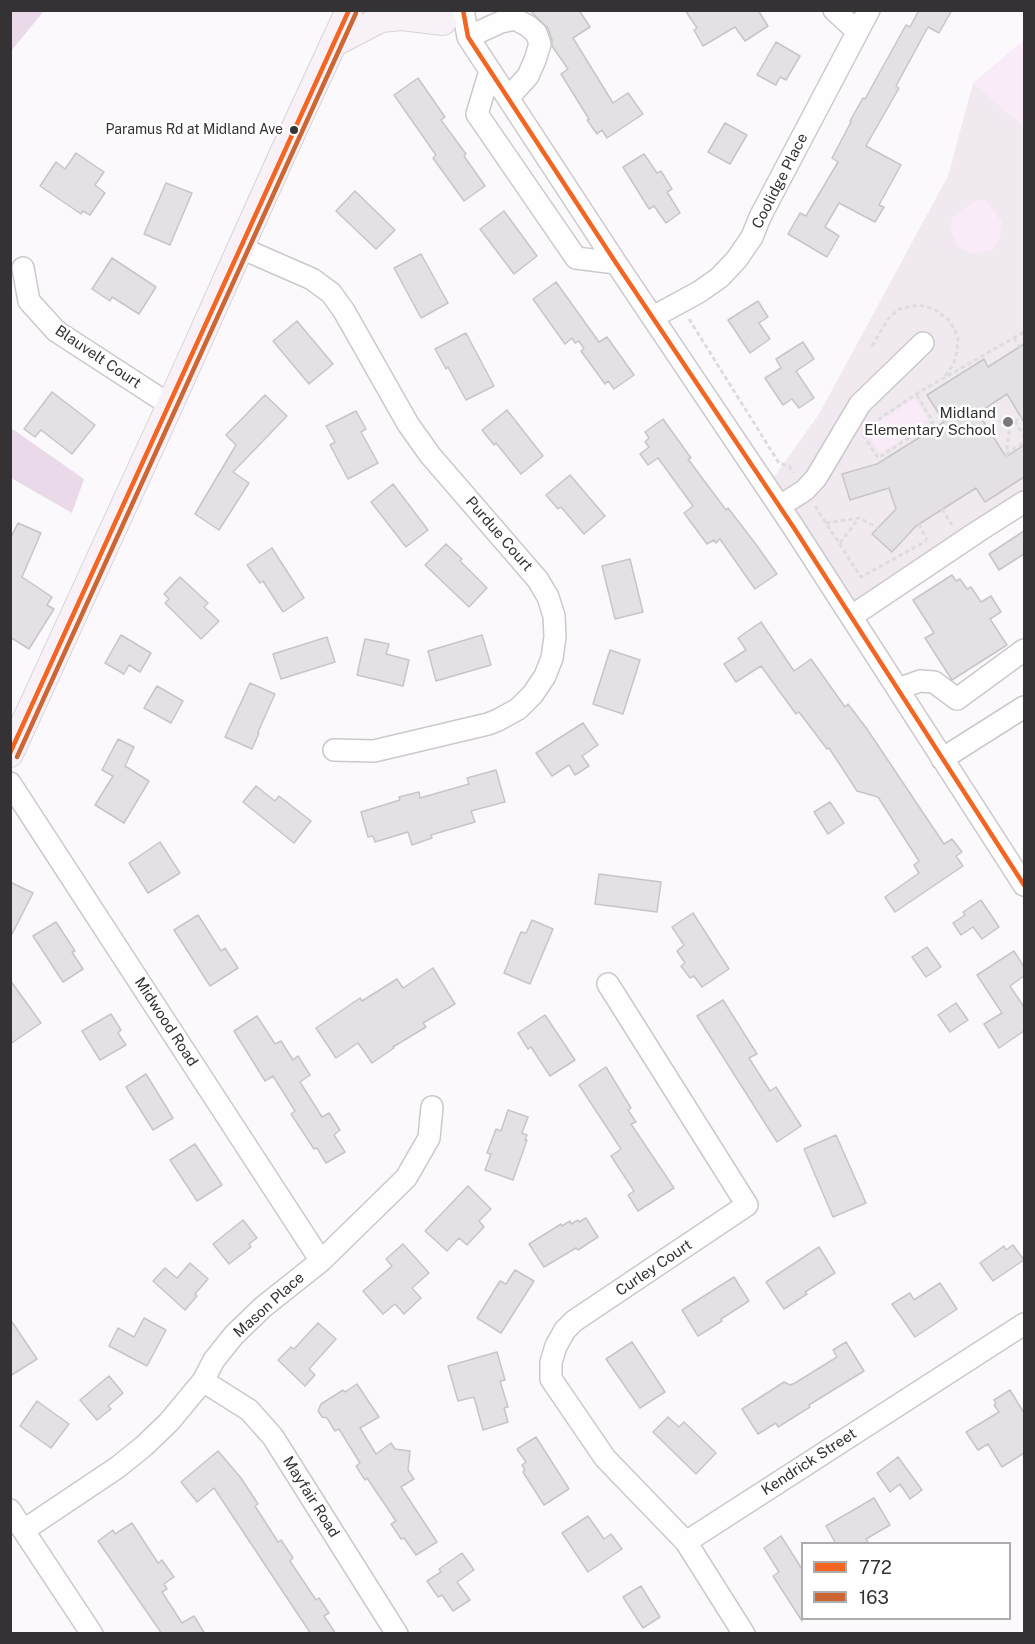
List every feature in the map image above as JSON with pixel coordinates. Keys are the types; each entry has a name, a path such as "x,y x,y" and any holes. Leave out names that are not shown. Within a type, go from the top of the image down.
{"main road":[{"path":"10,754 349,10"},
{"path":"333,44 381,19 447,14"}],"street":[{"path":"834,10 857,32"},
{"name":"Coolidge Place","path":"653,316 699,292 719,278 737,259 752,237 760,217 869,10"},
{"path":"447,14 468,37 616,263 780,506 1024,885"},
{"path":"468,37 501,22 515,19 536,33 540,44 535,60 528,76 508,98"},
{"path":"490,71 477,114 576,258 616,263"},
{"name":"Purdue Court","path":"241,248 312,279 331,294 344,311 408,424 430,455 538,580 548,597 554,616 555,637 552,658 545,676 533,694 518,709 488,724 374,752 333,750"},
{"name":"Blauvelt Court","path":"23,268 29,301 56,331 170,405"},
{"path":"780,506 805,490 816,478 860,404 923,343"},
{"path":"852,616 1024,502"},
{"path":"898,689 920,681 934,682 957,699 1024,650"},
{"path":"942,759 1024,707"},
{"name":"Midwood Road","path":"10,783 321,1261"},
{"name":"Curley Court","path":"608,984 747,1205 574,1321 556,1346 551,1362 551,1379 604,1458 686,1542"},
{"name":"Mason Place","path":"24,1530 118,1467 144,1446 169,1422 203,1381 214,1360 234,1335 263,1306 321,1261 406,1178 429,1138 432,1107"},
{"name":"Kendrick Street","path":"686,1542 1024,1324"},
{"name":"Mayfair Road","path":"203,1381 249,1410 273,1437 397,1634"},
{"path":"10,1510 92,1634"},
{"path":"686,1542 744,1634"}],"path":[{"path":"857,441 866,428 916,394 1024,332"},
{"path":"1014,338 1020,347"},
{"path":"862,433 878,458 933,422 916,394"},
{"path":"978,413 1010,424 1022,417"},
{"path":"1015,421 1024,436"},
{"path":"1010,424 1006,455 1024,442"},
{"path":"794,528 821,504"},
{"path":"942,509 952,525"},
{"path":"826,523 859,518 878,528"},
{"path":"839,543 859,518"},
{"path":"919,524 927,540"}],"shaded area":[{"path":"10,11 44,11 11,51"},
{"path":"1024,40 1024,126 973,83"},
{"path":"973,83 1024,126 1024,504 852,616 767,487 819,414 948,176"},
{"path":"986,200 1002,222 1000,237 994,248 989,251 971,254 957,246 951,230 952,218 975,201"},
{"path":"914,399 928,419 924,422 925,425 880,453 871,438 876,430 873,425"},
{"path":"11,428 84,479 72,513 11,478"}],"building":[{"path":"529,10 579,10 590,27 573,38 613,103 628,93 643,114 607,138 602,130 597,134 561,74 568,69 552,46 548,28"},
{"path":"685,10 758,10 768,26 745,41 735,27 703,46 694,30 697,28"},
{"path":"919,10 952,10 939,33 928,27 896,86 899,88 866,146 901,165 879,205 884,207 875,222 839,203 825,227 839,236 827,257 788,234 800,213 806,216 838,162 832,158 850,121 863,98 865,99 906,25 910,27"},
{"path":"776,42 800,56 786,80 780,77 776,85 757,75"},
{"path":"418,78 445,117 441,120 466,154 464,156 485,186 464,201 433,158 436,155 394,95"},
{"path":"725,123 747,135 730,164 708,152"},
{"path":"76,153 104,172 95,185 105,193 90,215 83,211 81,214 40,186 56,162 65,169"},
{"path":"644,154 657,173 661,171 672,189 667,192 680,213 666,223 654,206 649,209 623,167"},
{"path":"166,183 192,193 170,245 144,234"},
{"path":"355,191 395,230 376,249 336,211"},
{"path":"504,211 537,256 514,274 480,229"},
{"path":"421,254 448,303 421,318 394,268"},
{"path":"112,258 156,287 139,314 112,297 110,301 92,289"},
{"path":"556,282 599,342 607,337 634,375 614,389 608,381 605,384 581,351 584,349 579,341 575,343 572,338 565,344 533,299"},
{"path":"758,301 768,317 759,323 770,339 750,353 728,320"},
{"path":"297,321 333,364 309,384 273,341"},
{"path":"466,333 494,386 466,400 435,349"},
{"path":"803,342 814,359 796,371 814,398 799,408 792,399 783,405 765,378 781,368 776,359"},
{"path":"1024,344 1024,422 1007,394 978,413 1006,457 1024,445 1024,477 985,502 976,488 916,526 892,552 872,534 896,509 889,488 850,500 842,474 877,464 944,422 927,395 984,359 988,367"},
{"path":"52,392 95,425 72,454 41,430 35,437 24,429"},
{"path":"265,395 287,416 233,472 249,483 219,530 195,514 236,445 226,435"},
{"path":"507,410 543,456 521,474 496,443 494,445 482,430"},
{"path":"356,411 366,429 361,432 378,463 348,479 330,445 335,442 326,426"},
{"path":"663,419 691,458 688,459 777,574 755,589 720,539 716,543 714,540 707,544 684,513 693,506 658,458 648,465 640,454 649,447 645,442 649,438 645,432"},
{"path":"570,475 605,516 584,534 561,507 558,509 546,495"},
{"path":"393,484 428,530 406,547 371,502"},
{"path":"18,523 41,533 22,577 52,597 47,605 54,609 29,649 10,637 10,539"},
{"path":"1024,531 1024,554 999,570 989,554"},
{"path":"446,544 487,588 469,607 425,565"},
{"path":"272,548 304,598 283,612 263,581 260,583 247,565"},
{"path":"630,559 643,612 615,619 602,566"},
{"path":"952,575 956,581 960,579 967,589 971,587 981,602 991,596 1001,612 990,619 1007,645 952,680 925,638 934,633 913,600"},
{"path":"180,577 208,603 204,607 219,621 201,639 165,603 169,599 164,594"},
{"path":"761,622 794,671 811,659 845,707 848,704 867,729 944,844 952,839 962,852 956,856 963,866 895,912 885,897 919,873 914,865 919,861 878,797 857,791 829,748 827,749 799,712 796,714 761,666 736,682 724,664 746,650 738,638"},
{"path":"121,635 151,653 140,672 129,665 124,674 105,663"},
{"path":"482,635 491,665 436,681 428,651"},
{"path":"327,637 335,662 281,679 273,654"},
{"path":"365,639 389,644 386,654 409,660 403,686 357,675"},
{"path":"610,650 640,660 623,714 593,704"},
{"path":"250,683 275,694 252,749 225,737"},
{"path":"157,686 183,701 171,723 144,708"},
{"path":"583,723 598,745 582,756 589,766 575,775 569,765 552,776 536,753"},
{"path":"118,739 134,747 125,766 149,781 124,823 95,805 113,776 102,770"},
{"path":"496,770 505,802 471,811 475,822 431,835 432,838 412,845 408,832 375,842 373,836 368,837 361,812 400,800 399,797 419,792 420,798 469,784 467,778"},
{"path":"256,786 275,801 279,796 311,821 294,843 243,802"},
{"path":"830,802 844,823 828,834 814,812"},
{"path":"160,842 180,873 148,893 129,863"},
{"path":"599,874 661,882 657,912 595,904"},
{"path":"10,882 33,893 10,938"},
{"path":"981,900 999,927 982,939 973,927 961,935 953,923 965,915 963,912"},
{"path":"693,913 729,969 702,987 694,976 690,978 681,966 685,963 677,951 684,945 672,927"},
{"path":"198,915 221,951 225,948 238,968 210,986 174,930"},
{"path":"532,920 553,929 530,984 504,973 521,932 526,933"},
{"path":"56,922 75,951 72,952 83,969 63,982 33,936"},
{"path":"927,947 941,967 926,977 912,957"},
{"path":"1014,951 1024,967 1024,976 1010,986 1024,1007 1024,1031 999,1048 984,1024 1002,1013 977,975"},
{"path":"433,968 455,1004 423,1023 426,1027 372,1063 358,1043 336,1058 316,1028 360,998 362,1001 397,979 403,988"},
{"path":"10,980 41,1023 10,1044"},
{"path":"723,1000 757,1054 749,1058 770,1091 776,1087 801,1126 777,1142 697,1016"},
{"path":"956,1003 968,1020 950,1032 938,1015"},
{"path":"111,1014 121,1030 118,1033 126,1045 100,1060 82,1031"},
{"path":"545,1015 575,1060 550,1076 531,1047 528,1049 518,1033"},
{"path":"257,1016 275,1044 281,1041 293,1060 298,1056 310,1075 300,1082 322,1117 329,1113 340,1130 334,1135 345,1152 326,1163 291,1114 295,1111 273,1076 265,1081 234,1031"},
{"path":"606,1067 631,1108 628,1110 636,1122 631,1124 674,1188 638,1211 628,1195 634,1191 611,1156 621,1149 579,1085"},
{"path":"146,1074 173,1118 153,1130 126,1087"},
{"path":"508,1110 528,1117 522,1133 527,1135 525,1140 527,1140 513,1180 485,1170 491,1154 487,1153 496,1129 501,1131"},
{"path":"836,1135 866,1203 833,1217 804,1149"},
{"path":"195,1144 222,1185 197,1201 170,1160"},
{"path":"468,1186 491,1209 479,1221 484,1227 467,1245 459,1238 447,1251 425,1231"},
{"path":"586,1218 598,1237 544,1267 529,1244 561,1224 562,1226 570,1221 571,1224"},
{"path":"243,1220 257,1238 249,1244 251,1247 229,1264 213,1244"},
{"path":"403,1244 429,1273 412,1288 421,1298 404,1314 395,1304 383,1314 363,1291 392,1266 386,1259"},
{"path":"1013,1245 1024,1260 993,1281 980,1263 1004,1246 1006,1250"},
{"path":"819,1247 835,1273 784,1309 766,1282"},
{"path":"190,1263 208,1279 185,1310 153,1281 165,1268 177,1278"},
{"path":"515,1270 534,1281 501,1333 477,1318 500,1281 506,1284"},
{"path":"734,1277 749,1301 698,1336 682,1310"},
{"path":"940,1283 957,1309 915,1337 892,1304 910,1293 914,1300"},
{"path":"144,1318 166,1330 147,1366 109,1346 118,1328 134,1337"},
{"path":"10,1319 37,1359 10,1376"},
{"path":"318,1323 336,1339 309,1369 315,1375 305,1386 278,1360 291,1347 294,1349"},
{"path":"632,1342 665,1392 640,1408 606,1359"},
{"path":"846,1342 864,1371 778,1427 776,1423 758,1434 742,1409 784,1382 790,1385 795,1383 837,1357 833,1350"},
{"path":"497,1352 505,1380 500,1381 508,1407 504,1408 508,1422 483,1430 474,1397 458,1401 448,1366"},
{"path":"109,1376 123,1393 108,1406 111,1409 97,1420 80,1400"},
{"path":"357,1384 379,1417 360,1428 376,1454 391,1443 395,1449 410,1451 408,1470 414,1479 401,1487 437,1542 416,1555 391,1524 396,1521 367,1478 365,1480 356,1466 360,1463 339,1429 335,1431 327,1418 322,1417 318,1411 321,1404"},
{"path":"1010,1390 1024,1413 1024,1453 1002,1467 988,1444 978,1450 966,1432 999,1412 994,1405 996,1404 994,1400"},
{"path":"37,1401 69,1424 51,1448 20,1426"},
{"path":"668,1417 679,1427 684,1422 716,1453 696,1474 653,1432"},
{"path":"536,1437 569,1489 544,1505 523,1472 525,1470 522,1465 526,1462 517,1449"},
{"path":"218,1451 241,1478 258,1504 255,1506 278,1542 281,1540 293,1558 290,1561 316,1600 319,1598 329,1613 324,1616 336,1634 311,1634 214,1488 197,1502 181,1482"},
{"path":"898,1457 922,1490 910,1499 900,1484 890,1492 877,1473"},
{"path":"874,1498 890,1525 866,1539 868,1542 835,1542 826,1526"},
{"path":"588,1516 604,1539 611,1534 622,1549 588,1572 562,1533"},
{"path":"132,1523 158,1563 162,1560 174,1577 164,1584 167,1589 162,1592 182,1623 194,1616 205,1634 162,1634 98,1541 113,1530 115,1534"},
{"path":"781,1536 801,1567 801,1619 773,1576 779,1572 764,1548"},
{"path":"462,1553 474,1570 457,1582 470,1600 453,1611 442,1595 438,1597 427,1581 441,1572 439,1569"},
{"path":"641,1586 660,1617 643,1628 623,1597"}],"transit line":[{"name":"772","path":"10,753 349,10"},
{"name":"772","path":"463,10 468,37 794,528 1024,885"},
{"name":"163","path":"17,757 356,13"}],"place":[{"name":"Paramus Rd at Midland Ave","path":"294,130"},
{"name":"Midland Elementary School","path":"1008,422"}]}
